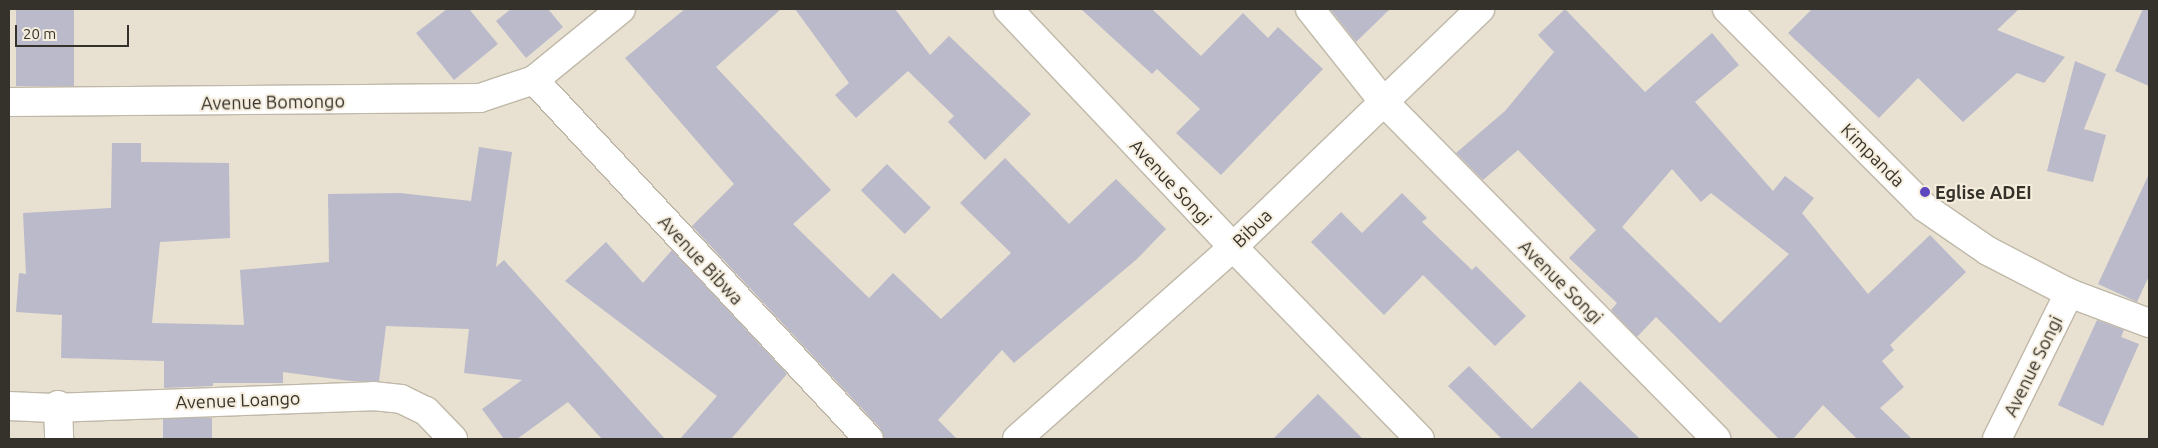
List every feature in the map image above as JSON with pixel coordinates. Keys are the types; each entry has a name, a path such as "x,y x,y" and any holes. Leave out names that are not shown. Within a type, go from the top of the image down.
{"street":[{"path":"534,80 621,9"},
{"name":"Avenue Songi","path":"1008,9 1232,247 1420,439"},
{"name":"Avenue Songi","path":"1310,9 1382,100 1716,439"},
{"name":"Bibua","path":"1017,439 1232,247 1382,100 1480,9"},
{"name":"Kimpanda","path":"1727,9 1924,207 1988,251 2069,294 2149,322"},
{"name":"Avenue Bomongo","path":"9,102 480,98 534,80"},
{"name":"Avenue Bibwa","path":"534,80 869,439"},
{"name":"Avenue Songi","path":"1997,439 2069,294"},
{"name":"Avenue Loango","path":"9,406 373,396 401,399 426,411 454,439"},
{"path":"58,406 59,439"}],"building":[{"path":"16,9 74,9 74,86 16,86"},
{"path":"447,9 469,9 498,44 454,80 416,33"},
{"path":"511,9 548,9 563,27 526,58 496,21"},
{"path":"685,9 781,9 716,67 831,190 793,224 869,298 893,273 941,319 1011,253 960,203 1005,158 1069,224 1116,179 1166,229 1137,259 1014,363 1002,350 938,420 957,439 884,439 880,428 692,226 734,184 625,58"},
{"path":"795,9 895,9 930,55 949,36 1031,114 985,160 948,122 954,116 908,71 856,118 835,95 849,83"},
{"path":"1081,9 1152,9 1201,56 1243,13 1268,38 1278,27 1323,69 1221,175 1176,133 1200,109 1157,69 1152,74"},
{"path":"1330,9 1390,9 1356,42"},
{"path":"1565,9 1645,92 1712,33 1739,65 1695,102 1773,191 1785,176 1814,198 1802,213 1868,294 1930,235 1966,272 1890,345 1894,350 1882,361 1904,387 1880,408 1912,439 1857,439 1823,405 1793,439 1779,439 1656,317 1637,337 1611,310 1617,303 1569,258 1596,230 1518,150 1483,180 1456,153 1505,111 1554,52 1538,35","holes":["1672,169 1701,202 1711,193 1789,254 1720,323 1622,227"]},
{"path":"1812,9 2019,9 1997,30 2065,57 2044,83 2017,73 1963,122 1918,78 1879,118 1788,33"},
{"path":"2143,9 2149,9 2149,86 2115,71"},
{"path":"2075,61 2106,74 2084,129 2106,135 2093,182 2047,171"},
{"path":"112,143 141,143 141,162 229,163 230,238 160,242 152,323 244,325 240,270 329,262 328,194 400,193 471,201 479,147 512,152 496,267 504,260 665,439 602,439 568,402 517,439 504,439 482,409 522,380 464,373 469,329 386,326 379,381 350,381 283,372 283,383 213,383 213,386 164,388 164,361 61,358 62,315 16,312 19,273 26,274 23,213 111,208"},
{"path":"887,164 931,208 905,234 861,190"},
{"path":"2149,174 2149,276 2137,302 2098,284"},
{"path":"1402,193 1427,218 1422,222 1472,270 1476,266 1526,316 1495,346 1423,275 1384,315 1311,242 1341,212 1362,233"},
{"path":"606,242 643,283 672,250 787,374 731,439 680,439 717,396 565,281"},
{"path":"2097,320 2124,330 2121,337 2139,344 2103,426 2058,405"},
{"path":"1469,366 1532,429 1580,381 1640,439 1502,439 1448,386"},
{"path":"1318,394 1363,439 1273,439"},
{"path":"163,418 212,418 212,439 163,439"}],"place":[{"name":"Eglise ADEI","path":"1925,192"}]}
